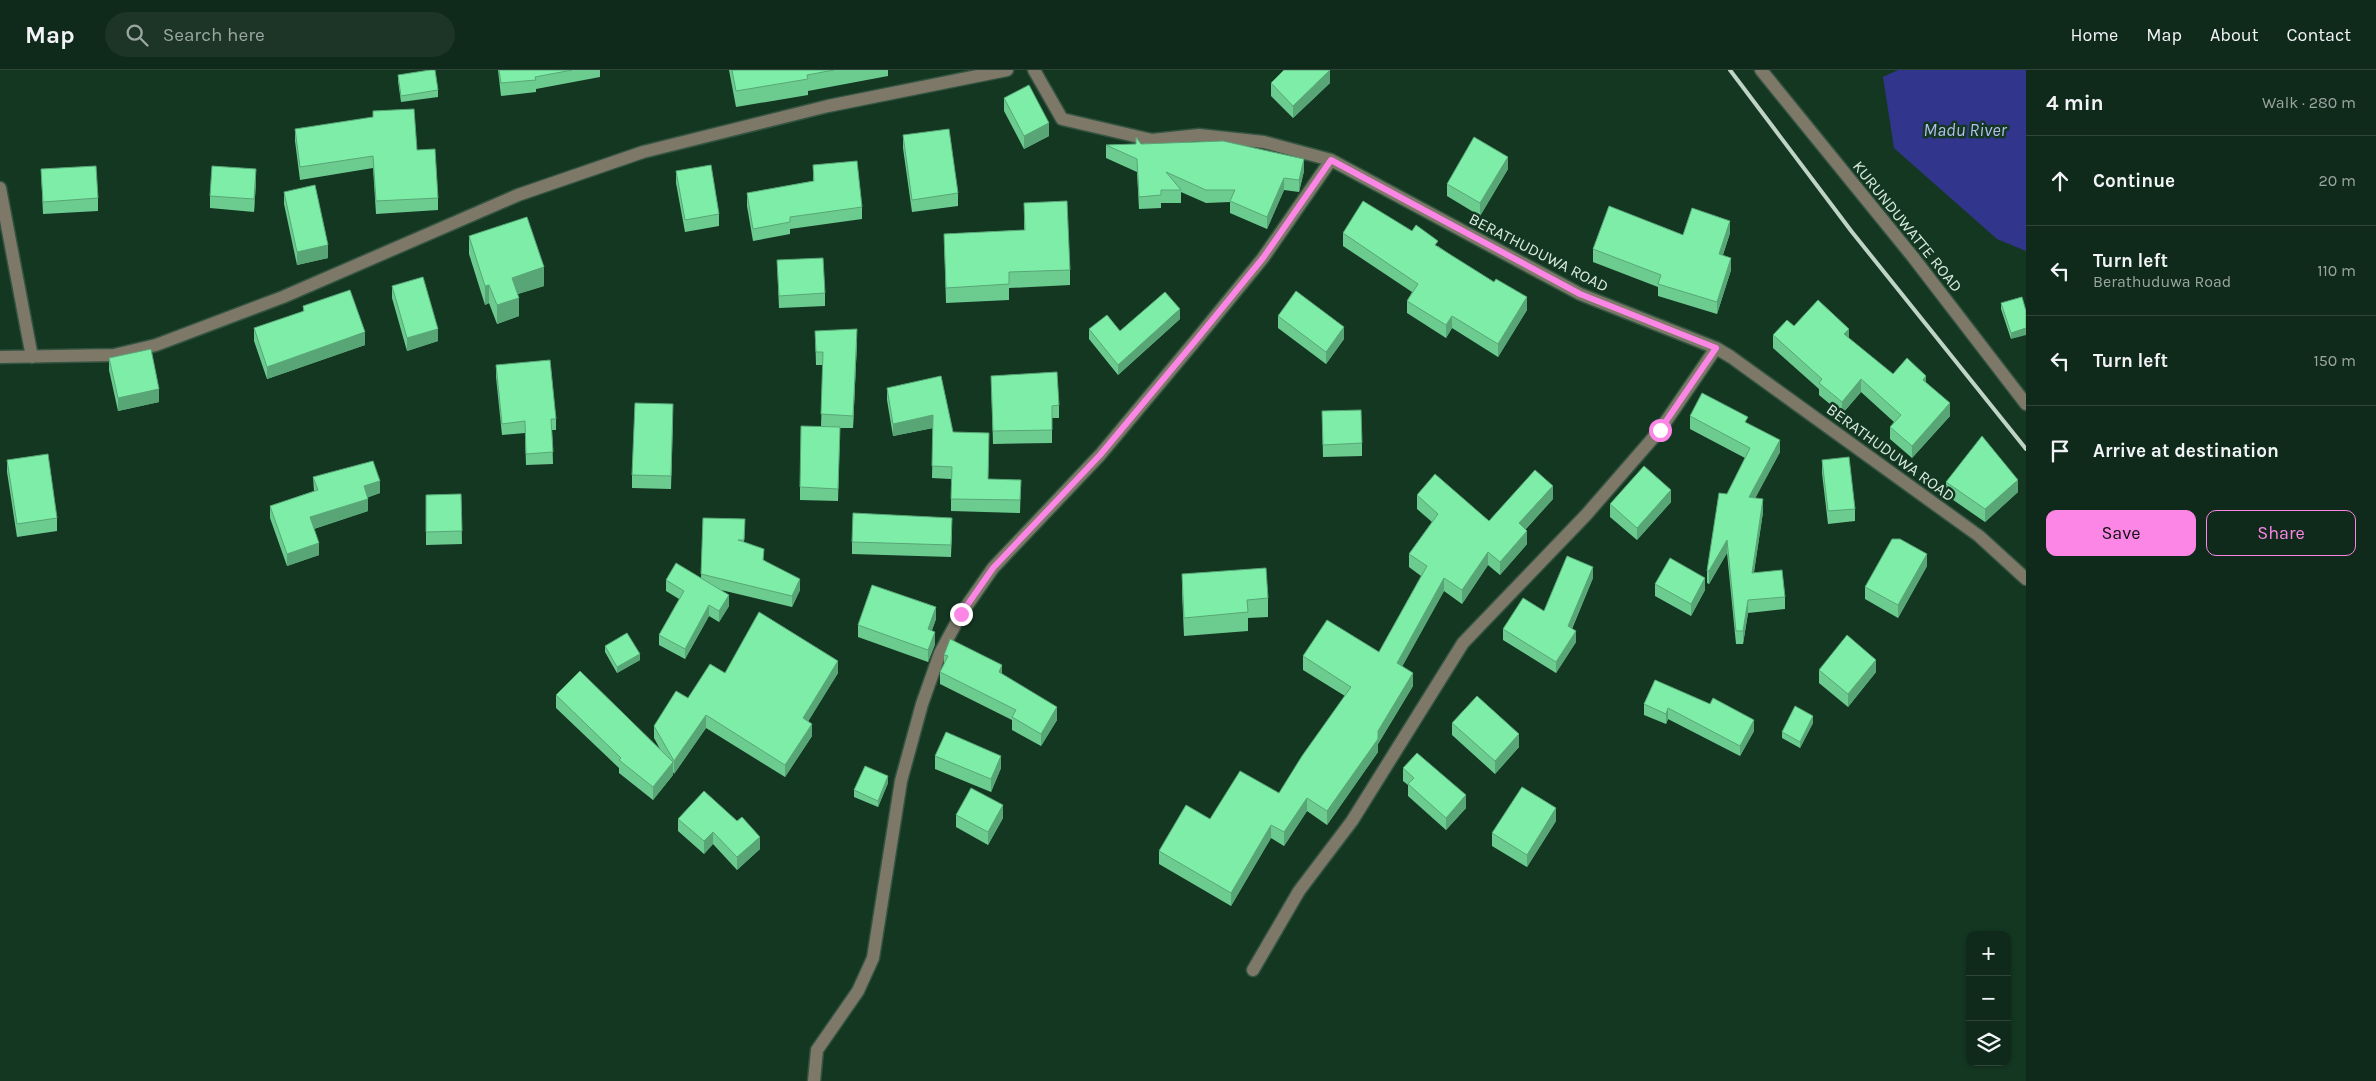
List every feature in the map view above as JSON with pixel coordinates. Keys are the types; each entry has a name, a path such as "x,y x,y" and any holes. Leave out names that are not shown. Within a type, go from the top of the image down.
{"street":[{"path":"0,358 114,355 156,345 283,297 518,195 643,152 828,106 1007,70"},
{"name":"BERATHUDUWA ROAD","path":"1034,70 1062,119 1152,140 1199,136 1264,142 1331,160 1580,294 1716,348 1979,536 2026,579"},
{"name":"KURUNDUWATTE ROAD","path":"1761,70 1914,256 2026,404"},
{"path":"814,1081 817,1050 858,991 873,958 901,781 922,704 940,653 961,614 993,568 1100,455 1263,258 1331,160"},
{"path":"0,188 6,210 32,357"},
{"path":"1253,970 1299,891 1352,822 1463,643 1586,515 1660,430 1716,348"}],"water":[{"name":"Madu River","path":"1898,70 2026,70 2026,251 1997,239 1894,148 1883,77"}],"building":[{"path":"435,70 438,90 401,96 398,75"},
{"path":"499,70 572,70 535,77 536,80 501,83"},
{"path":"732,70 834,70 807,75 808,79 736,91"},
{"path":"1284,70 1330,70 1293,106 1271,83"},
{"path":"1029,85 1049,123 1024,136 1004,98"},
{"path":"414,109 417,150 435,149 438,198 376,201 373,156 300,167 295,129 373,117 373,111"},
{"path":"949,129 958,193 912,200 903,135"},
{"path":"1136,137 1141,144 1223,141 1304,159 1299,180 1284,178 1267,217 1230,201 1235,190 1206,190 1166,172 1181,190 1161,190 1161,195 1139,197 1137,159 1106,145 1136,144"},
{"path":"1474,137 1508,157 1480,203 1447,184"},
{"path":"857,161 862,207 790,217 790,222 753,229 747,193 814,181 813,165"},
{"path":"711,165 719,214 685,220 676,171"},
{"path":"96,166 98,198 43,202 41,169"},
{"path":"212,166 256,169 254,199 210,196"},
{"path":"315,185 328,245 297,252 284,192"},
{"path":"1067,201 1070,270 1009,272 1009,284 946,288 944,234 1025,230 1024,203"},
{"path":"1363,201 1412,231 1416,225 1438,241 1435,245 1494,282 1496,279 1527,297 1498,344 1452,316 1446,325 1407,301 1418,284 1343,233"},
{"path":"1609,206 1683,235 1692,208 1730,221 1719,254 1731,258 1717,302 1658,284 1661,275 1593,249"},
{"path":"527,217 544,267 512,278 519,298 497,305 489,285 485,286 469,236"},
{"path":"823,258 825,293 779,296 777,260"},
{"path":"423,277 438,329 407,338 392,286"},
{"path":"350,290 365,332 267,367 254,328 304,311 303,306"},
{"path":"1296,291 1344,327 1326,352 1278,316"},
{"path":"1165,292 1180,309 1118,365 1089,329 1107,315 1120,331"},
{"path":"2022,297 2026,311 2026,328 2011,333 2001,303"},
{"path":"1818,300 1849,329 1844,334 1893,374 1907,358 1926,376 1923,380 1950,403 1912,446 1890,427 1901,415 1861,379 1842,402 1819,383 1822,379 1773,335 1787,320 1794,326"},
{"path":"857,329 853,416 821,414 823,352 816,352 815,331"},
{"path":"151,349 159,389 118,398 109,358"},
{"path":"550,360 556,419 551,419 553,452 526,454 525,421 502,424 496,365"},
{"path":"1057,372 1059,405 1052,406 1052,430 993,431 991,376"},
{"path":"941,376 953,432 989,433 988,479 1021,480 1020,500 951,499 952,467 932,466 933,415 893,424 887,388"},
{"path":"1702,393 1748,417 1745,422 1780,440 1749,497 1763,499 1752,573 1782,570 1785,597 1748,600 1743,631 1736,631 1727,540 1709,571 1707,571 1719,493 1727,494 1750,448 1690,416"},
{"path":"635,403 673,404 671,476 632,475"},
{"path":"1361,410 1362,443 1323,445 1322,411"},
{"path":"801,426 840,427 838,489 800,487"},
{"path":"1982,436 2018,480 1985,509 1946,482"},
{"path":"48,454 57,518 17,524 7,460"},
{"path":"1849,457 1855,509 1828,511 1822,460"},
{"path":"373,461 380,481 364,486 368,499 310,517 319,543 287,554 270,506 318,490 313,477"},
{"path":"1644,466 1671,490 1637,528 1610,504"},
{"path":"1535,470 1553,486 1519,523 1527,531 1500,562 1488,552 1462,590 1444,578 1397,663 1413,673 1378,731 1378,739 1327,811 1307,798 1284,832 1271,825 1231,893 1159,851 1186,805 1210,819 1240,771 1279,793 1302,756 1351,687 1303,656 1327,620 1379,652 1427,566 1409,554 1438,514 1417,495 1435,474 1489,521"},
{"path":"461,494 462,531 426,532 426,495"},
{"path":"853,513 952,518 951,545 852,542"},
{"path":"703,518 745,519 744,540 738,540 764,549 763,560 800,579 792,596 701,574"},
{"path":"1892,539 1900,539 1927,554 1898,605 1865,587"},
{"path":"1567,556 1593,567 1568,626 1576,631 1556,662 1503,629 1523,598 1544,611"},
{"path":"1670,558 1705,578 1691,604 1655,584"},
{"path":"676,563 729,595 719,611 709,605 685,649 659,635 684,591 666,580"},
{"path":"1266,568 1268,598 1247,600 1248,612 1184,618 1182,574"},
{"path":"872,585 936,607 928,629 935,632 928,650 858,625"},
{"path":"759,612 838,661 803,718 812,724 785,765 706,715 674,761 654,726 676,691 688,698 710,664 725,673"},
{"path":"627,633 640,654 617,667 605,646"},
{"path":"1847,635 1876,660 1848,694 1819,670"},
{"path":"950,639 1002,665 999,672 1057,707 1041,734 1012,717 1016,710 940,672 948,656 944,655"},
{"path":"580,671 673,762 653,787 619,760 621,758 556,695"},
{"path":"1655,680 1710,704 1713,698 1754,720 1740,746 1668,708 1666,714 1644,704"},
{"path":"1477,696 1519,734 1495,761 1452,723"},
{"path":"1795,706 1813,716 1800,742 1782,732"},
{"path":"946,732 1001,756 991,779 935,756"},
{"path":"1417,753 1466,795 1446,818 1408,784 1414,778 1403,768"},
{"path":"865,766 888,776 878,801 854,790"},
{"path":"1522,787 1556,808 1527,855 1492,833"},
{"path":"971,788 1003,805 988,832 956,815"},
{"path":"704,791 737,821 742,817 760,837 737,857 713,832 704,841 678,819"}],"railway":[{"path":"1730,70 1852,232 2026,449"}],"route":[{"path":"961,614 993,568 1100,455 1263,258 1331,160 1580,294 1716,348 1660,430"}]}
